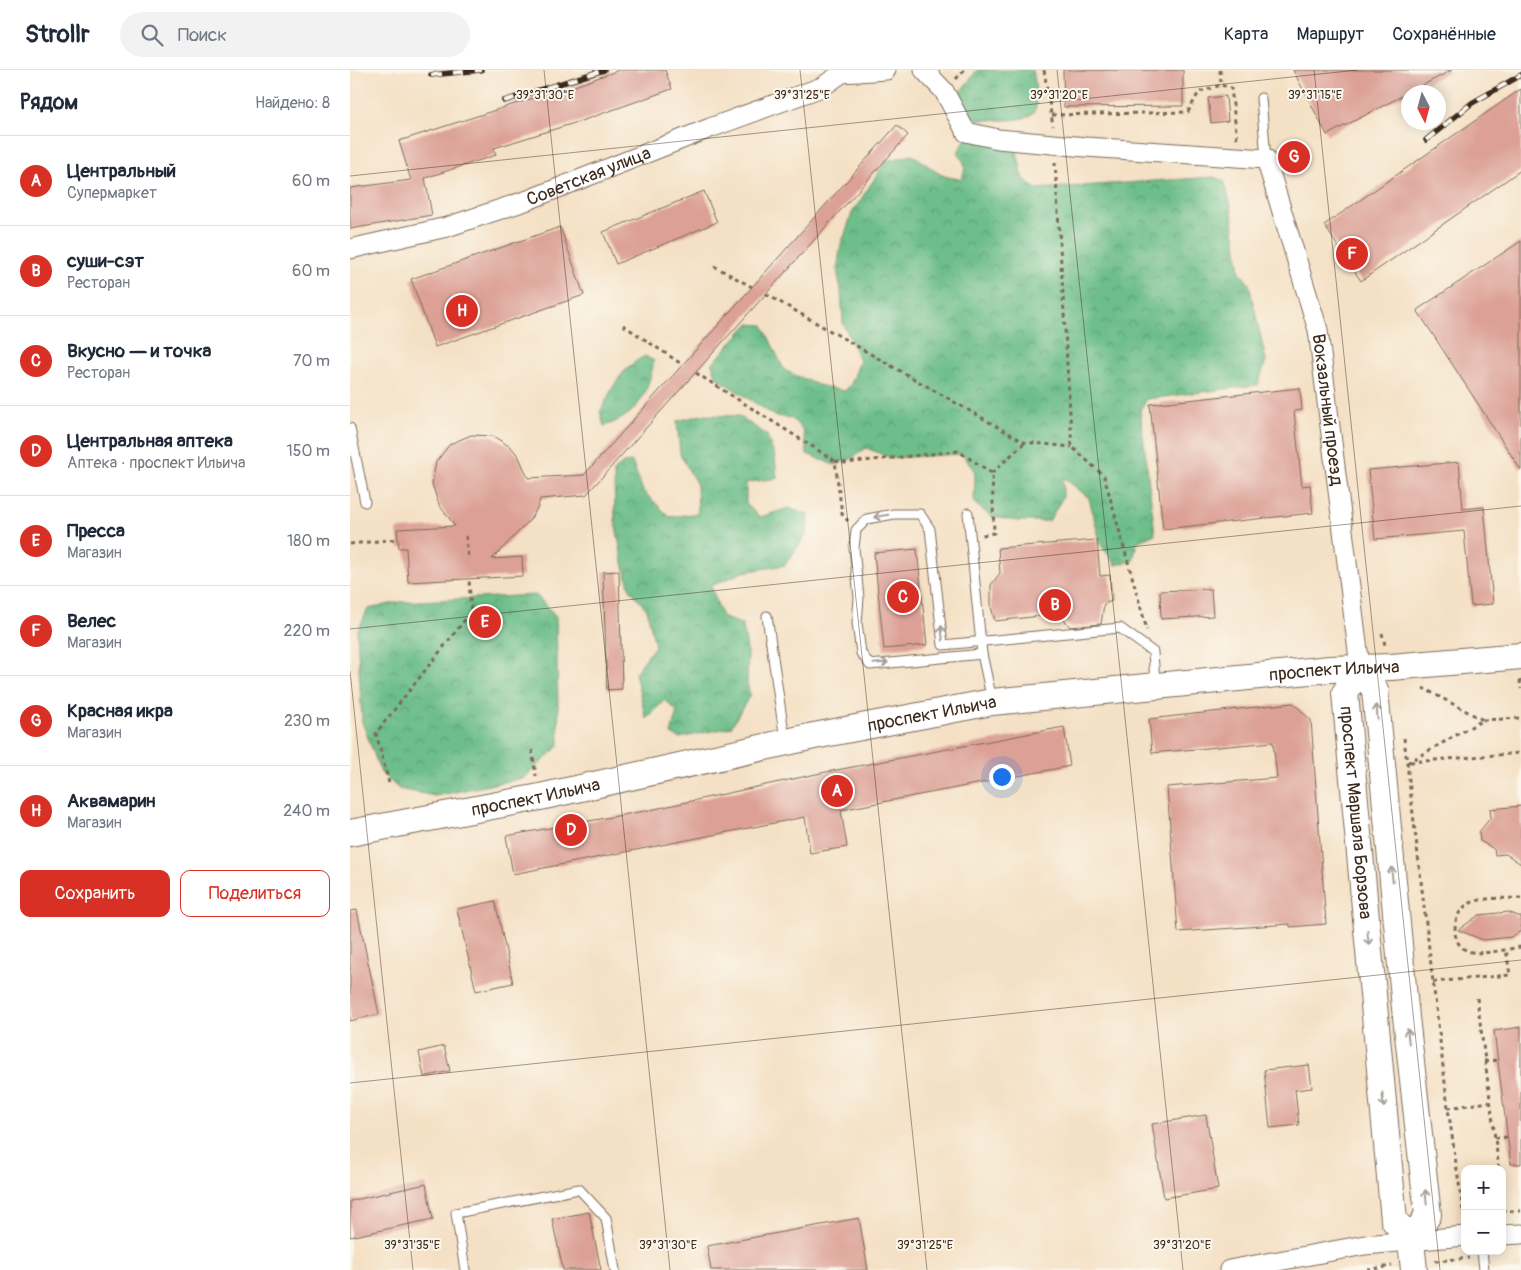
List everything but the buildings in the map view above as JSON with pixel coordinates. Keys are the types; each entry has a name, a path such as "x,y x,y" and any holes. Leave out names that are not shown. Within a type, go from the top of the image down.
{"street":[{"name":"Советская улица","path":"350,249 448,227 528,200 710,128 822,87 842,73 886,70"},
{"path":"924,70 944,91 966,132 998,138 1266,159"},
{"name":"Вокзальный проезд","path":"1266,159 1318,330 1360,667"},
{"name":"проспект Ильича","path":"350,833 540,797 785,743 992,702 1360,667 1520,668"},
{"name":"проспект Маршала Борзова","path":"1360,667 1375,690 1405,1008 1428,1215 1411,1241"},
{"path":"1506,1235 1521,1234"},
{"path":"1229,1270 1365,1245 1461,1236"},
{"path":"1411,1241 1414,1270"}],"lane":[{"path":"1261,98 1266,159"},
{"path":"350,428 365,502"},
{"path":"968,512 982,654 992,702"},
{"path":"982,654 870,665 861,653 857,623 859,598 854,548 856,530 867,518 894,514 920,514 930,528 943,645 1120,628 1153,652 1155,685"},
{"path":"767,616 785,743"},
{"path":"465,1270 456,1213 579,1189 606,1218 615,1270"},
{"path":"1482,1255 1484,1270"}],"path":[{"path":"1044,70 1052,115 1072,447"},
{"path":"1220,70 1221,85"},
{"path":"1052,115 1188,112 1199,92 1221,85 1231,88 1237,141 1266,159"},
{"path":"714,266 752,287"},
{"path":"766,294 1024,442 1072,447 1104,476 1153,652"},
{"path":"623,325 683,364"},
{"path":"696,373 835,460 845,463 958,451 992,473"},
{"path":"970,536 994,533 992,473 1024,442"},
{"path":"835,460 842,514 856,530"},
{"path":"466,536 468,560"},
{"path":"350,544 398,539"},
{"path":"389,783 376,733 471,612 469,579"},
{"path":"1382,632 1390,668"},
{"path":"1520,668 1521,689"},
{"path":"1423,688 1483,720"},
{"path":"1407,763 1483,720 1521,718"},
{"path":"1404,735 1448,1108 1464,1210"},
{"path":"1407,763 1521,753"},
{"path":"1521,898 1476,901 1462,907 1456,916 1456,937 1460,946 1468,951 1480,952 1521,947"},
{"path":"1433,982 1510,974 1506,949"},
{"path":"1477,998 1498,1165"},
{"path":"1484,1061 1498,1060"},
{"path":"1448,1108 1489,1102"},
{"path":"1495,1138 1508,1137"},
{"path":"1506,1211 1521,1211"}],"green space":[{"path":"977,70 1033,70 1036,95 1034,111 1030,115 1011,120 979,120 962,115 959,94"},
{"path":"966,138 1016,148 1023,178 1036,189 1214,177 1224,181 1231,206 1240,272 1249,284 1266,360 1258,385 1147,399 1140,410 1155,534 1137,542 1133,561 1116,565 1101,545 1089,498 1063,477 1063,497 1049,521 1018,521 992,517 974,503 975,472 962,454 891,458 866,448 851,459 834,465 807,454 803,430 791,418 775,416 717,378 712,364 748,324 763,325 784,370 818,385 845,391 851,384 860,361 843,323 841,291 837,269 842,239 852,213 886,161 912,155 945,176 961,179 964,165 958,152"},
{"path":"645,356 654,361 648,384 640,402 626,416 604,426 600,412 613,387 629,367"},
{"path":"701,415 739,416 767,435 775,457 777,478 746,483 746,504 760,517 789,508 808,515 806,535 785,565 743,572 711,586 722,617 743,625 748,656 747,683 750,695 731,727 679,738 671,734 677,711 665,700 646,719 635,673 655,646 647,610 630,589 622,559 615,520 614,471 623,463 632,462 643,491 670,517 698,513 697,485 680,454 677,421"},
{"path":"536,595 556,616 559,746 524,778 435,796 399,789 381,773 362,722 357,632 368,609 399,602"}],"railway":[{"path":"431,75 481,70"},
{"path":"504,101 604,70"},
{"path":"1426,140 1472,103 1521,75"}],"place":[{"name":"Красная икра","path":"1294,157"},
{"name":"Велес","path":"1352,254"},
{"name":"Аквамарин","path":"462,311"},
{"name":"Вкусно — и точка","path":"903,597"},
{"name":"суши-сэт","path":"1055,605"},
{"name":"Пресса","path":"485,622"},
{"name":"Центральный","path":"837,791"},
{"name":"Центральная аптека","path":"571,830"}]}
